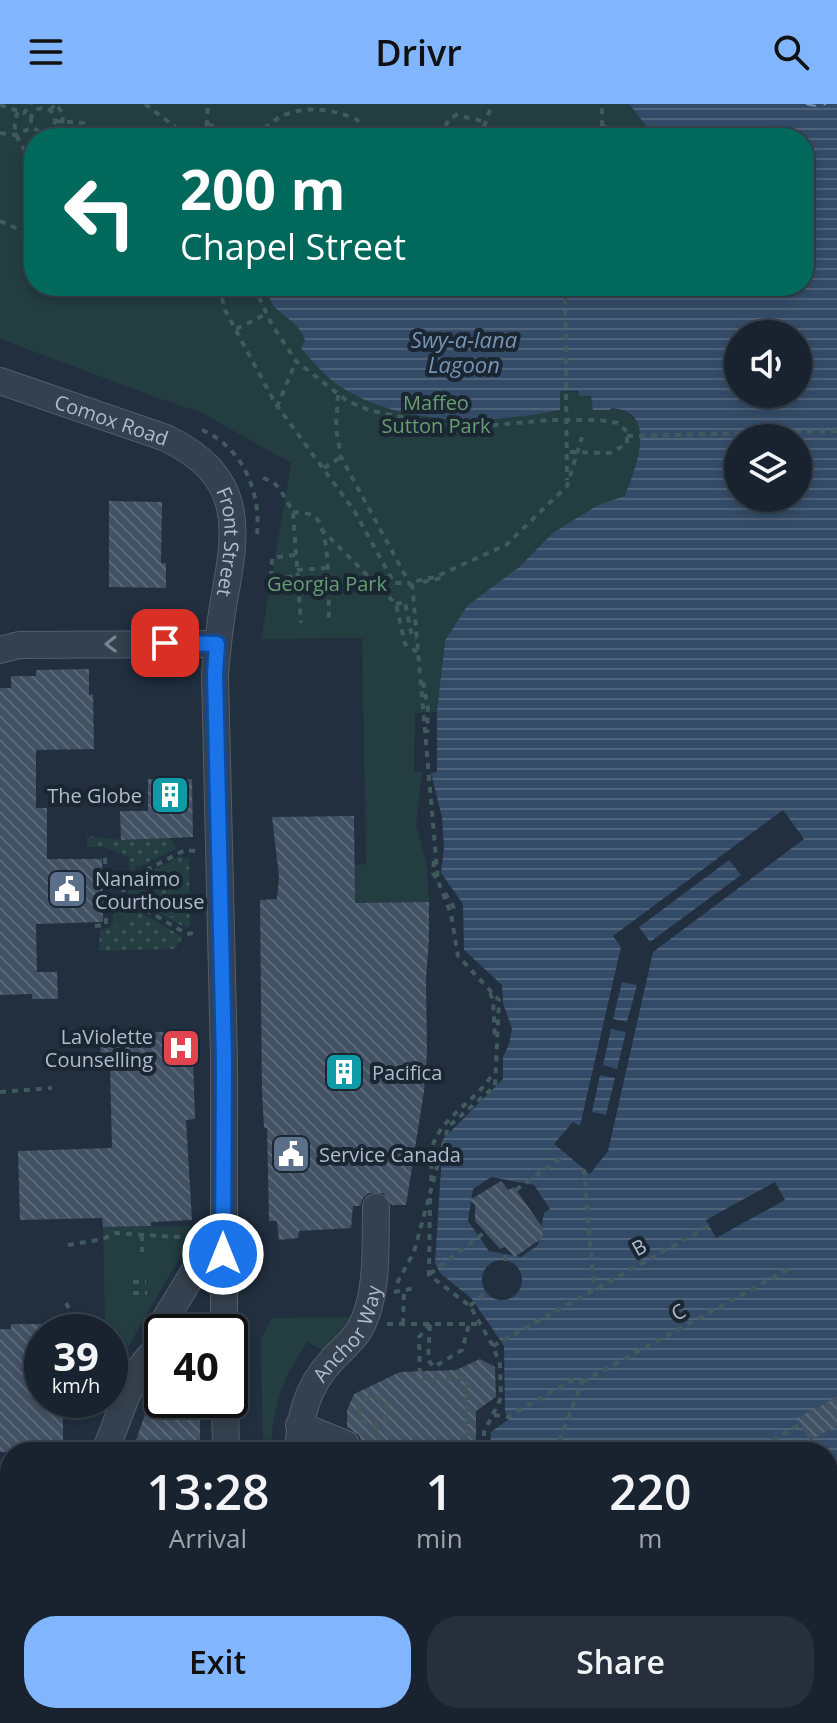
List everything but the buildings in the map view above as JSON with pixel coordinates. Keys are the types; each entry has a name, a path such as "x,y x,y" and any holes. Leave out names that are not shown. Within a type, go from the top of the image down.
{"street":[{"name":"Comox Road","path":"0,381 166,438 200,458 215,475"},
{"name":"Front Street","path":"215,475 234,520 233,553 217,644 215,674 224,1060 224,1314"},
{"path":"0,650 19,645 217,644"},
{"name":"Anchor Way","path":"298,1442 303,1404 316,1380 352,1342 367,1312 373,1281 376,1207"},
{"path":"168,1314 200,1262"},
{"path":"108,1442 126,1397 144,1364"},
{"path":"219,1418 224,1442"},
{"path":"299,1425 341,1442"}],"path":[{"path":"0,105 24,113 31,104"},
{"path":"50,110 56,104 63,114 61,128"},
{"path":"145,104 177,128"},
{"path":"207,128 208,104"},
{"path":"484,128 492,104"},
{"path":"602,104 602,128"},
{"path":"265,128 272,119 296,105 309,105 336,110 356,120 363,128"},
{"path":"33,127 33,113 41,108 50,110"},
{"path":"50,110 55,121 52,128"},
{"path":"18,112 15,135 24,148"},
{"path":"446,128 448,120 456,115 487,122"},
{"path":"55,121 84,123 90,128"},
{"path":"208,124 217,128"},
{"path":"602,125 607,128"},
{"path":"0,133 15,135 24,131"},
{"path":"0,221 24,229"},
{"path":"222,296 225,310 277,407 355,512 394,583 433,582 516,540 568,486 565,296"},
{"path":"258,296 296,361 338,395 372,411 435,424 474,427 566,419 618,423 627,432 627,444 610,453 566,452"},
{"path":"235,329 266,314"},
{"path":"277,407 296,361"},
{"path":"338,395 336,428 341,457 411,583 428,709 427,772 435,831 433,873 453,906 454,949 484,980 493,1000 493,1074 441,1128 433,1145 429,1275"},
{"path":"627,436 837,431"},
{"path":"415,1288 390,1292 414,1252 448,1127 495,1086 499,1000 458,956 451,914 438,881 412,582 435,577 506,545 567,486 582,437"},
{"path":"324,468 341,457"},
{"path":"263,478 280,489 293,512 301,623"},
{"path":"293,512 311,514 319,520 329,623"},
{"path":"321,529 396,604 405,644 418,652"},
{"path":"271,576 269,561 272,558 295,555"},
{"path":"263,576 271,576 271,579 326,568"},
{"path":"396,604 405,602 411,632 417,642"},
{"path":"192,934 124,897 123,882 185,850 198,851"},
{"path":"95,926 106,925 105,854"},
{"path":"107,888 124,888"},
{"path":"0,1092 52,1088"},
{"path":"516,1190 566,1154"},
{"path":"584,1169 594,1290"},
{"name":"B","path":"493,1346 709,1226"},
{"path":"429,1275 485,1232"},
{"path":"68,1245 103,1239 115,1233 202,1235"},
{"path":"142,1235 142,1252"},
{"path":"505,1261 506,1254"},
{"name":"C","path":"582,1382 789,1269"},
{"path":"429,1275 472,1304 500,1365 501,1398 484,1432 484,1442"},
{"path":"133,1282 146,1282"},
{"path":"403,1324 404,1290"},
{"path":"472,1304 487,1291"},
{"path":"133,1293 147,1293"},
{"path":"66,1303 72,1314"},
{"path":"390,1324 481,1324"},
{"path":"430,1324 428,1360 434,1367 462,1350 469,1324"},
{"path":"430,1324 419,1337 420,1378 467,1379 467,1442"},
{"path":"494,1415 508,1417 574,1379 582,1382 559,1442"},
{"path":"370,1397 383,1400 387,1407 386,1418 377,1425 366,1424 359,1413 361,1403 370,1397"},
{"path":"140,1403 144,1403"},
{"path":"769,1442 801,1424"},
{"path":"377,1425 380,1442"}],"green space":[{"name":"Maffeo Sutton Park","path":"0,104 629,104 649,128 24,128 24,296 559,296 560,391 579,393 624,411 636,422 640,432 640,454 625,496 598,507 550,539 445,641 439,708 437,712 415,713 414,771 422,772 416,826 427,864 429,902 355,903 354,865 366,864 362,638 261,639 291,463 200,412 0,339"},
{"path":"87,836 121,840 170,838 177,848 139,867 137,865 130,872 129,858 105,847 87,847"},
{"path":"180,856 189,858 190,926 186,928 141,903 152,895 147,881 139,878"},
{"path":"173,864 183,872 183,911 174,917 169,915 176,891 169,869"},
{"path":"139,878 147,881 154,890 141,903 128,895 128,883"},
{"path":"112,899 118,899 137,914 110,927 113,921"},
{"path":"140,912 183,937 175,949 99,951 100,930 125,922"},
{"path":"198,1226 147,1314 144,1314 128,1347 128,1314 105,1314 103,1227"},
{"path":"352,1317 343,1332 323,1351 308,1342 291,1368 280,1394 272,1442 263,1442 261,1339 272,1318"}],"water":[{"name":"Swy-a-lana Lagoon","path":"629,104 837,104 837,1442 490,1442 491,1432 509,1419 505,1411 504,1346 472,1299 440,1273 435,1263 443,1139 503,1079 503,1057 512,1029 503,1003 502,985 464,950 463,904 441,873 444,848 442,817 431,773 437,772 437,712 445,641 467,606 519,567 553,533 598,505 625,496 638,457 640,430 635,419 626,412 611,408 593,410 591,396 579,396 578,391 560,391 560,410 505,418 448,419 392,409 366,400 335,383 301,348 305,340 294,323 273,305 269,296 814,296 814,128 648,128"}],"pier":[{"path":"783,810 804,839 653,952 608,1151 590,1174 554,1144 573,1122 580,1126 621,947 613,936","holes":["729,860 741,875 650,942 639,927","622,982 637,985 627,1022 613,1019","611,1029 626,1032 617,1069 603,1065","600,1075 615,1078 606,1115 592,1112"]},
{"path":"491,1177 534,1185 550,1209 544,1213 538,1245 521,1257 489,1251 468,1221 473,1189"},
{"path":"775,1182 785,1200 716,1238 706,1220"},
{"path":"502,1260 516,1266 522,1280 516,1294 502,1300 488,1294 482,1280 488,1266"}],"ferry route":[{"path":"806,104 826,104"}],"place":[{"name":"The Globe","path":"170,795"},
{"name":"Nanaimo Courthouse","path":"67,889"},
{"name":"LaViolette Counselling","path":"181,1048"},
{"name":"Pacifica","path":"344,1072"},
{"name":"Service Canada","path":"291,1154"}],"route":[{"path":"165,643 217,644 215,674 224,1060 223,1254"}],"park label":[{"name":"Georgia Park","path":"327,583"}]}
